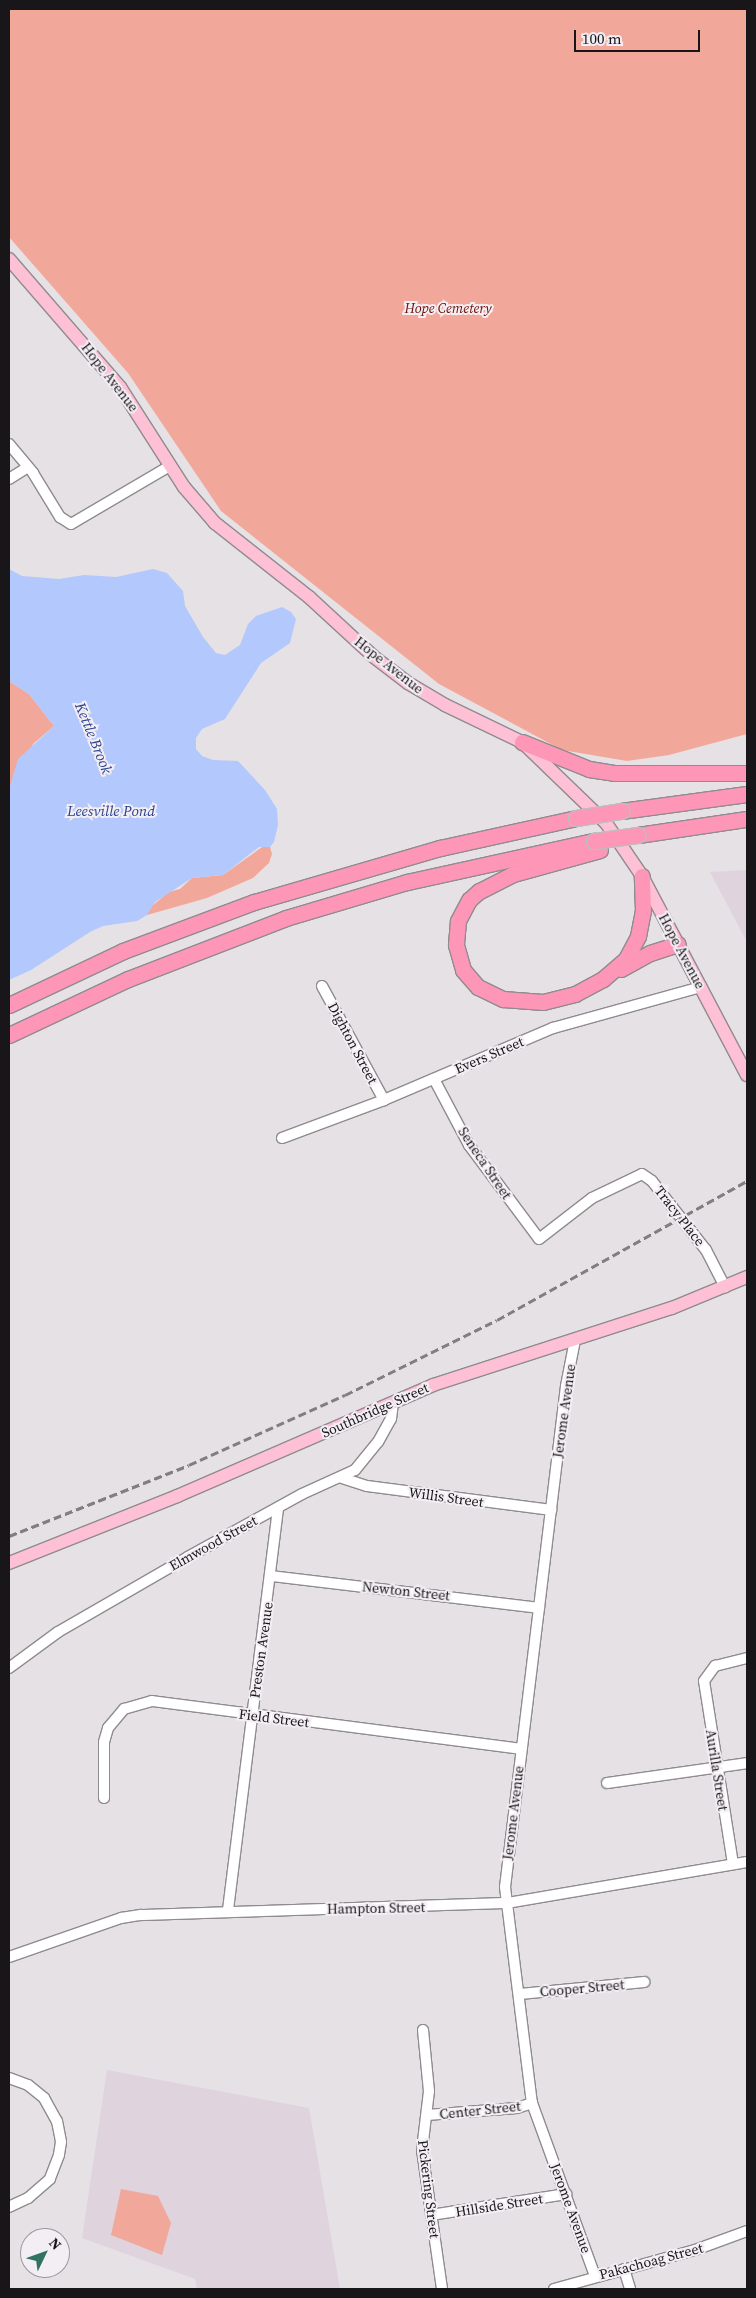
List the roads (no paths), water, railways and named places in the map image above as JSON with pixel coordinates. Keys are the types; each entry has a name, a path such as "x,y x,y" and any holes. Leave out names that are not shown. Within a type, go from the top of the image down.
{"highway":[{"path":"522,742 589,769 614,773 747,773"},
{"path":"9,1005 124,951 281,893 440,848 576,818 747,794"},
{"path":"9,1035 136,975 286,918 432,876 656,832 747,819"},
{"path":"597,845 513,874 479,891 462,910 456,944 460,964 469,978 478,987 503,999 530,1002 559,999 603,979 650,953 678,944"},
{"path":"603,979 626,959 638,936 643,911 642,876"}],"main road":[{"name":"Hope Avenue","path":"9,259 120,387 170,466 215,523 309,597 392,671 445,705 522,742 606,823 642,876 747,1076"},
{"name":"Southbridge Street","path":"9,1563 168,1500 450,1379 575,1340 725,1287 747,1277"}],"street":[{"path":"9,444 28,466 58,514 71,524 170,466"},
{"path":"9,479 28,466"},
{"name":"Dighton Street","path":"322,986 384,1100"},
{"name":"Evers Street","path":"282,1138 384,1100 572,1022 701,987"},
{"name":"Seneca Street","path":"434,1079 469,1145 539,1239 543,1236"},
{"name":"Tracy Place","path":"543,1236 592,1198 642,1174 652,1181 706,1250 725,1287"},
{"name":"Jerome Avenue","path":"575,1340 566,1386 504,1887 520,1994 532,2103 595,2276"},
{"name":"Elmwood Street","path":"9,1668 58,1632 278,1508 342,1478 366,1460 391,1419 393,1402"},
{"name":"Willis Street","path":"342,1478 366,1486 551,1510"},
{"name":"Preston Avenue","path":"228,1910 252,1716 272,1576 278,1508"},
{"name":"Newton Street","path":"272,1576 539,1608"},
{"name":"Aurilla Street","path":"733,1864 704,1690 706,1675 715,1666 747,1658"},
{"name":"Field Street","path":"104,1798 104,1742 112,1720 124,1709 152,1701 252,1716 521,1749"},
{"path":"607,1783 747,1763"},
{"name":"Hampton Street","path":"9,1957 121,1918 228,1910 398,1909 506,1903 747,1862"},
{"name":"Cooper Street","path":"520,1994 644,1982"},
{"name":"Pickering Street","path":"423,2030 429,2091 427,2115 422,2134 422,2150 442,2289"},
{"path":"9,2078 28,2085 44,2098 57,2121 61,2142 60,2156 50,2179 28,2198 9,2206"},
{"name":"Center Street","path":"427,2115 517,2108 532,2103"},
{"name":"Hillside Street","path":"431,2215 566,2194"},
{"name":"Pakachoag Street","path":"554,2289 747,2231"},
{"path":"624,2269 630,2289"}],"water":[{"name":"Leesville Pond","path":"9,569 22,576 59,579 84,575 116,577 153,569 167,573 183,591 185,606 203,637 216,653 225,655 240,645 248,624 256,616 282,607 291,612 296,619 290,643 261,663 225,719 202,729 196,738 196,749 202,756 213,760 238,761 265,790 277,809 278,825 274,842 270,847 259,847 223,875 192,878 155,902 147,915 137,921 103,926 90,932 31,970 9,980 10,786 18,759 54,726 29,694 9,681"}],"railway":[{"path":"9,1536 189,1465 345,1395 497,1320 747,1181"}],"park label":[{"name":"Hope Cemetery","path":"448,308"}],"water label":[{"name":"Kettle Brook","path":"94,738"}]}
